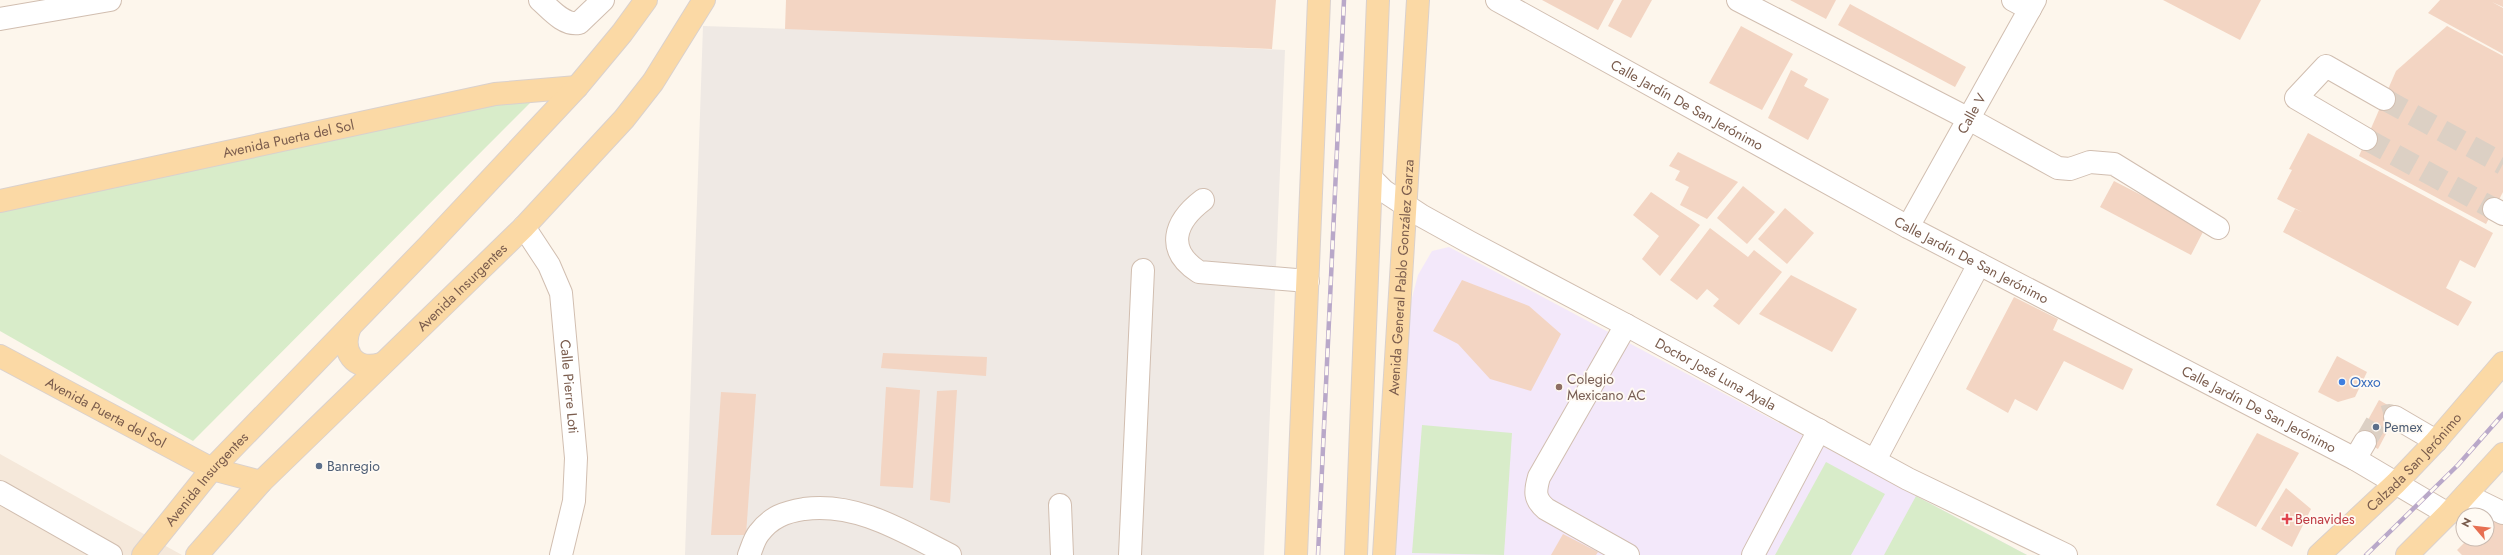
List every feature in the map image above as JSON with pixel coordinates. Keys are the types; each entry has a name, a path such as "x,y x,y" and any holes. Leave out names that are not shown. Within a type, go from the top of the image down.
{"main road":[{"name":"Avenida Insurgentes","path":"143,555 212,469 350,327 577,87 622,33 646,0"},
{"name":"Avenida Insurgentes","path":"197,555 262,482 381,364 524,227 624,119 653,82 704,0"},
{"path":"1296,555 1318,0"},
{"path":"1356,555 1378,0"},
{"name":"Avenida General Pablo González Garza","path":"1384,555 1396,330 1407,207 1415,4"},
{"name":"Avenida Puerta del Sol","path":"0,201 495,94 577,87"},
{"path":"350,327 345,342 351,357 365,366 381,364"},
{"name":"Avenida Puerta del Sol","path":"0,356 212,469 262,482"},
{"name":"Calzada San Jerónimo","path":"2319,555 2396,483 2436,441 2503,362"},
{"path":"2414,553 2502,456"}],"street":[{"path":"0,19 29,7 110,0"},
{"path":"540,0 558,15 573,24 579,23 603,0"},
{"name":"Calle Jardín De San Jerónimo","path":"1497,0 1908,227 1979,264 2360,450 2396,483 2448,514"},
{"path":"1738,0 1969,119 2058,168 2070,169 2090,162 2114,164 2218,228"},
{"name":"Calle V","path":"1908,227 1969,119 2026,3"},
{"path":"2366,139 2296,98 2326,66 2384,99"},
{"name":"Doctor José Luna Ayala","path":"1372,179 1384,191 1407,207 1505,262 1626,325 1876,460 1908,479 2066,555"},
{"path":"1203,200 1192,208 1178,230 1177,244 1181,257 1188,265 1199,272 1308,282"},
{"name":"Calle Pierre Loti","path":"524,227 550,265 561,293 576,458 574,501 561,555"},
{"path":"1876,460 1979,264"},
{"path":"1130,555 1143,270"},
{"path":"1626,325 1539,477 1536,496 1538,503 1546,509 1628,555"},
{"path":"2395,417 2436,441"},
{"path":"1753,555 1819,430"},
{"path":"0,492 111,555"},
{"path":"2466,495 2503,513"},
{"path":"1060,505 1062,555"},
{"path":"749,555 758,533 780,514 820,507 842,509 882,521 950,555"}],"shaded area":[{"path":"703,26 973,35 1285,50 1264,555 685,555"},
{"name":"Colegio Mexicano AC","path":"1449,247 2027,555 1396,555 1408,313 1418,275 1432,251"},
{"path":"0,454 102,511 182,555 0,555"}],"green space":[{"path":"525,96 530,103 193,441 0,331 0,211"},
{"path":"1422,425 1512,433 1504,555 1412,553"},
{"path":"1826,462 1885,494 1851,555 1775,555"},
{"path":"1916,496 2027,555 1884,555"}],"building":[{"path":"786,0 1276,0 1272,49 785,29"},
{"path":"1542,0 1614,0 1598,30"},
{"path":"1622,0 1652,0 1631,38 1608,26"},
{"path":"1790,0 1836,0 1826,19"},
{"path":"2163,0 2261,0 2240,40"},
{"path":"2440,0 2503,0 2503,7 2492,2 2503,8 2503,54 2428,13"},
{"path":"1850,4 1966,67 1955,87 1838,25"},
{"path":"1741,26 1793,54 1762,110 1709,83"},
{"path":"2447,26 2503,56 2503,192 2486,224 2359,156 2396,71"},
{"path":"1791,70 1808,79 1804,86 1829,99 1808,140 1768,118"},
{"path":"2308,133 2493,233 2475,268 2460,260 2446,288 2472,302 2458,326 2283,232 2295,209 2302,212 2277,199 2292,170 2289,169"},
{"path":"1678,152 1738,182 1707,219 1680,205 1689,187 1675,180 1680,171 1669,166"},
{"path":"2114,181 2205,228 2191,255 2100,207"},
{"path":"1743,186 1775,212 1747,244 1717,218"},
{"path":"1651,192 1700,225 1660,276 1642,259 1659,236 1633,215"},
{"path":"1785,208 1814,233 1787,264 1758,239"},
{"path":"1710,228 1748,257 1754,250 1782,272 1739,325 1713,306 1719,299 1707,289 1697,300 1670,280"},
{"path":"1791,275 1857,309 1832,352 1759,314"},
{"path":"1462,280 1529,306 1561,334 1531,391 1490,379 1458,344 1433,331"},
{"path":"2014,297 2058,319 2053,330 2133,369 2123,390 2064,361 2037,411 2015,399 2008,413 1966,389"},
{"path":"883,353 987,357 986,376 881,368"},
{"name":"Oxxo","path":"2337,356 2367,372 2355,397 2338,402 2318,392"},
{"path":"886,387 920,390 913,488 880,486"},
{"path":"957,390 950,503 930,500 937,391"},
{"path":"721,392 756,394 746,535 711,535"},
{"name":"Pemex","path":"2379,400 2398,411 2378,449 2358,438"},
{"path":"2257,433 2299,453 2256,527 2216,505"},
{"name":"Benavides","path":"2286,488 2311,509 2292,547 2261,529"},
{"path":"2495,518 2503,522 2503,555 2462,555 2457,550 2460,547 2495,547"},
{"path":"1563,534 1598,552 1596,555 1551,555"}],"tunnel":[{"path":"2384,99 2503,164"},
{"path":"2366,139 2494,209"},
{"path":"2365,442 2379,418 2389,415 2395,417"}],"railway":[{"path":"1318,555 1344,0"},
{"path":"2366,555 2458,465 2503,414"}],"place":[{"name":"Oxxo","path":"2342,382"},
{"name":"Colegio Mexicano AC","path":"1559,387"},
{"name":"Pemex","path":"2376,427"},
{"name":"Banregio","path":"319,466"},
{"name":"Benavides","path":"2287,519"}]}
